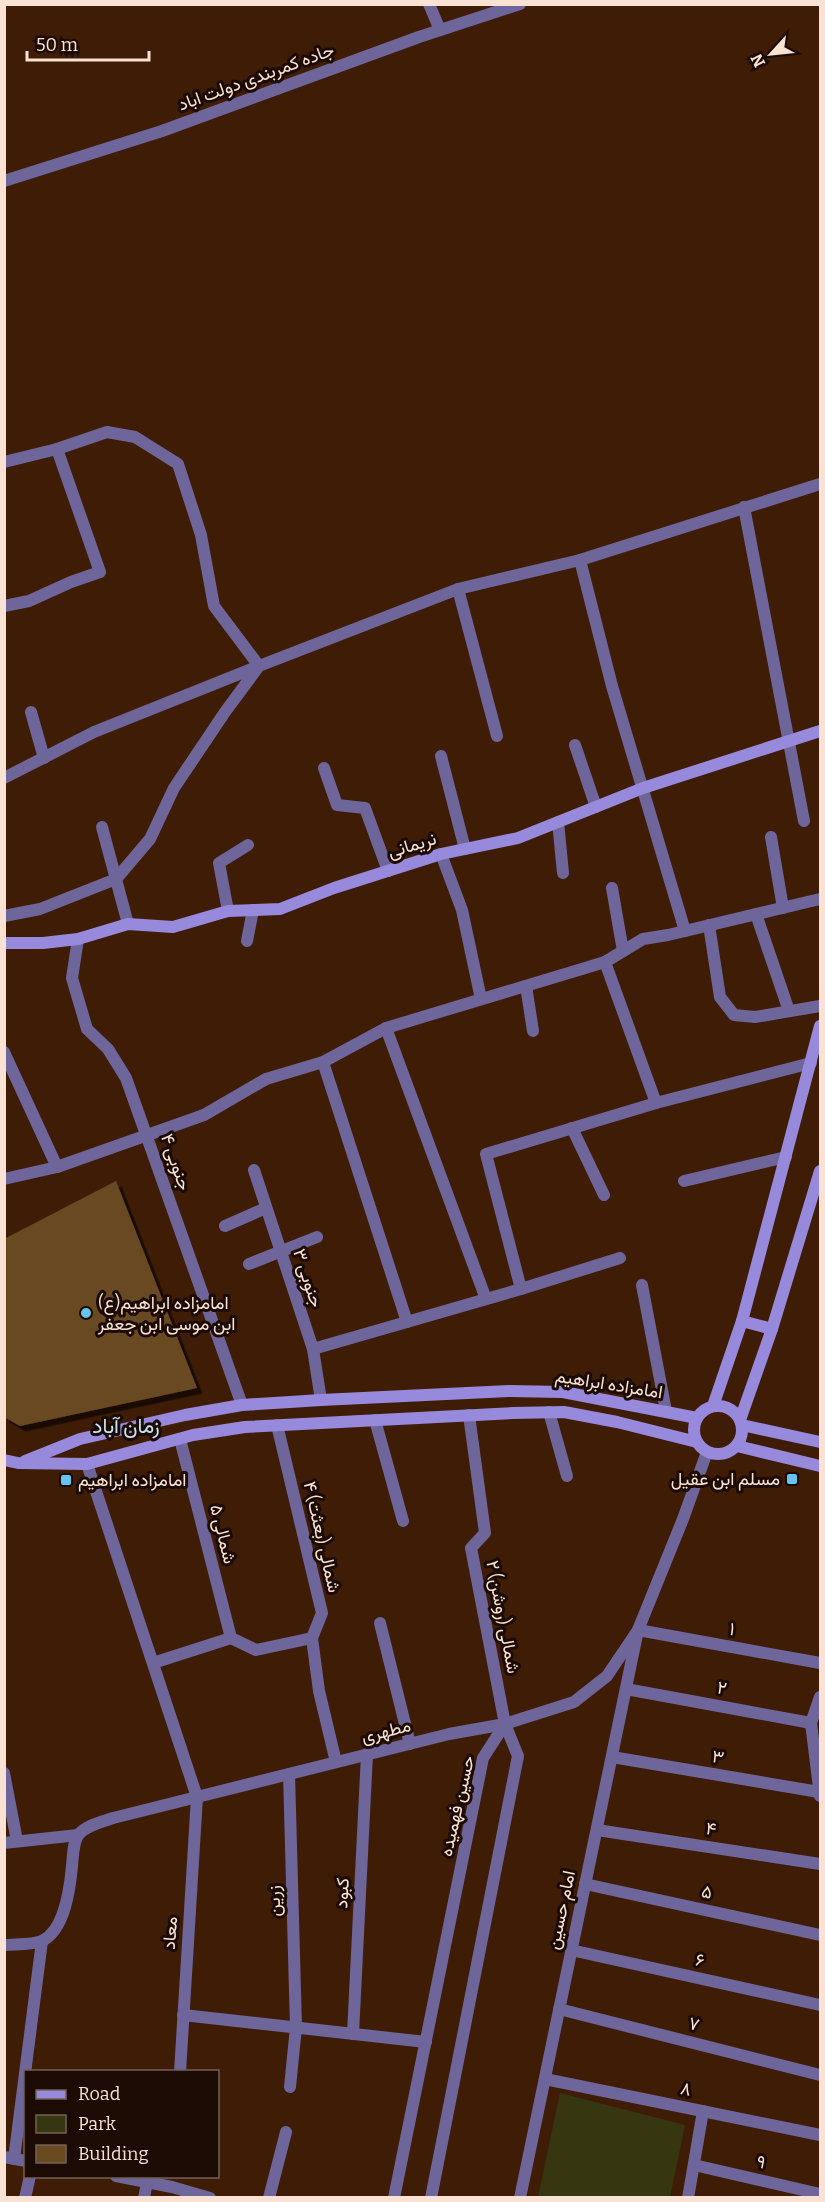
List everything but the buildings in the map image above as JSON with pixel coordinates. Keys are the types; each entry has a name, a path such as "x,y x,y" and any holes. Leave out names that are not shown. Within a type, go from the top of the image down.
{"street":[{"path":"429,4 440,30"},
{"name":"جاده کمربندی دولت اباد","path":"4,181 162,131 440,30 520,4"},
{"path":"4,462 57,449 107,432 135,437 178,464 201,535 214,606 259,666"},
{"path":"4,606 29,602 71,582 100,572 57,449"},
{"path":"4,778 94,732 458,589 580,560 820,484"},
{"path":"744,507 804,821"},
{"path":"580,560 612,686 685,931"},
{"path":"458,589 497,736"},
{"path":"4,916 40,909 116,879 150,839 174,788 259,666"},
{"path":"31,712 44,758"},
{"name":"نریمانی","path":"4,943 43,943 78,939 128,924 173,927 228,911 280,909 334,888 441,854 518,838 643,788 820,730"},
{"path":"575,745 596,807"},
{"path":"441,756 465,849"},
{"path":"324,768 337,805 365,808 388,871"},
{"path":"558,822 563,873"},
{"path":"102,827 128,924"},
{"path":"771,837 783,908"},
{"path":"228,911 219,863 248,845"},
{"path":"441,854 462,910 481,999"},
{"path":"612,888 623,951"},
{"path":"4,1179 57,1167 204,1115 266,1078 323,1062 386,1028 605,962 643,939 820,899"},
{"path":"247,941 253,910"},
{"path":"756,914 789,1011"},
{"path":"709,925 720,997 734,1015 755,1017 820,1006"},
{"name":"۴ جنوبی","path":"78,939 72,978 87,1029 108,1049 126,1078 242,1405"},
{"path":"605,962 656,1103"},
{"path":"526,986 533,1031"},
{"path":"713,1406 742,1321 820,1026"},
{"path":"386,1028 486,1299"},
{"path":"4,1052 57,1167"},
{"path":"323,1062 407,1322"},
{"path":"521,1289 486,1154 656,1103 811,1063"},
{"path":"572,1128 604,1195"},
{"path":"684,1181 786,1157"},
{"name":"۳ جنوبی","path":"254,1170 313,1349 321,1400"},
{"path":"820,1171 741,1423 742,1436 737,1446 728,1453 718,1455 707,1452 697,1442 694,1430 697,1418 704,1410 713,1406 724,1407 734,1411 741,1423 820,1442"},
{"path":"225,1226 266,1208"},
{"path":"249,1264 316,1237"},
{"path":"313,1349 620,1258"},
{"path":"642,1285 666,1411"},
{"path":"742,1321 772,1329"},
{"name":"امامزاده ابراهیم","path":"18,1463 80,1439 185,1415 242,1405 509,1391 563,1392 697,1418"},
{"path":"549,1412 567,1476"},
{"name":"امامزاده ابراهیم","path":"4,1460 18,1463 87,1464 180,1439 245,1427 549,1412 564,1412 617,1422 697,1442"},
{"name":"۲ شمالی (روشن)","path":"469,1415 485,1533 471,1548 505,1724"},
{"path":"375,1420 403,1521"},
{"name":"۴ شمالی (بعثت)","path":"277,1425 322,1613 312,1638 319,1691 336,1762"},
{"name":"۵ شمالی","path":"180,1439 231,1638"},
{"path":"737,1446 820,1466"},
{"name":"مطهری","path":"78,1835 91,1826 113,1818 449,1734 505,1724 574,1702 607,1676 638,1630 683,1519 707,1452"},
{"path":"87,1464 197,1797"},
{"path":"380,1623 410,1744"},
{"name":"۱","path":"638,1630 820,1663"},
{"name":"امام حسین","path":"520,2198 638,1630"},
{"path":"153,1663 231,1638 256,1650 312,1638"},
{"name":"۲","path":"626,1689 811,1723"},
{"path":"820,1697 811,1723 820,1794"},
{"path":"431,2198 518,1756 505,1724"},
{"name":"حسین فهمیده","path":"394,2198 483,1758 505,1724"},
{"name":"کبود","path":"353,2034 367,1754"},
{"name":"۳","path":"612,1757 820,1794"},
{"path":"4,1773 11,1842 78,1835 73,1852 71,1880 65,1908 54,1930 42,1941 4,1946"},
{"name":"زرین","path":"289,1774 296,2027 290,2087"},
{"name":"معاد","path":"180,2070 197,1797"},
{"name":"۴","path":"597,1830 820,1864"},
{"name":"۵","path":"585,1884 820,1935"},
{"path":"26,2070 42,1941"},
{"name":"۶","path":"572,1950 820,2005"},
{"name":"۷","path":"560,2009 820,2075"},
{"path":"183,2015 426,2042"},
{"name":"۸","path":"545,2079 820,2135"},
{"path":"15,2159 24,2086"},
{"path":"688,2198 703,2111"},
{"path":"269,2198 286,2132"},
{"name":"۹","path":"694,2165 820,2194"},
{"path":"25,2198 30,2178"},
{"path":"126,2178 147,2182 173,2182 210,2198"},
{"path":"144,2198 147,2182"}],"green space":[{"path":"560,2093 685,2125 670,2197 538,2197"}],"place":[{"name":"(ع)امامزاده ابراهیم ابن موسی ابن جعفر","path":"86,1313"},
{"name":"مسلم ابن عقیل","path":"792,1479"},
{"name":"امامزاده ابراهیم","path":"66,1480"}],"district":[{"name":"زمان آباد","path":"126,1426"}]}
